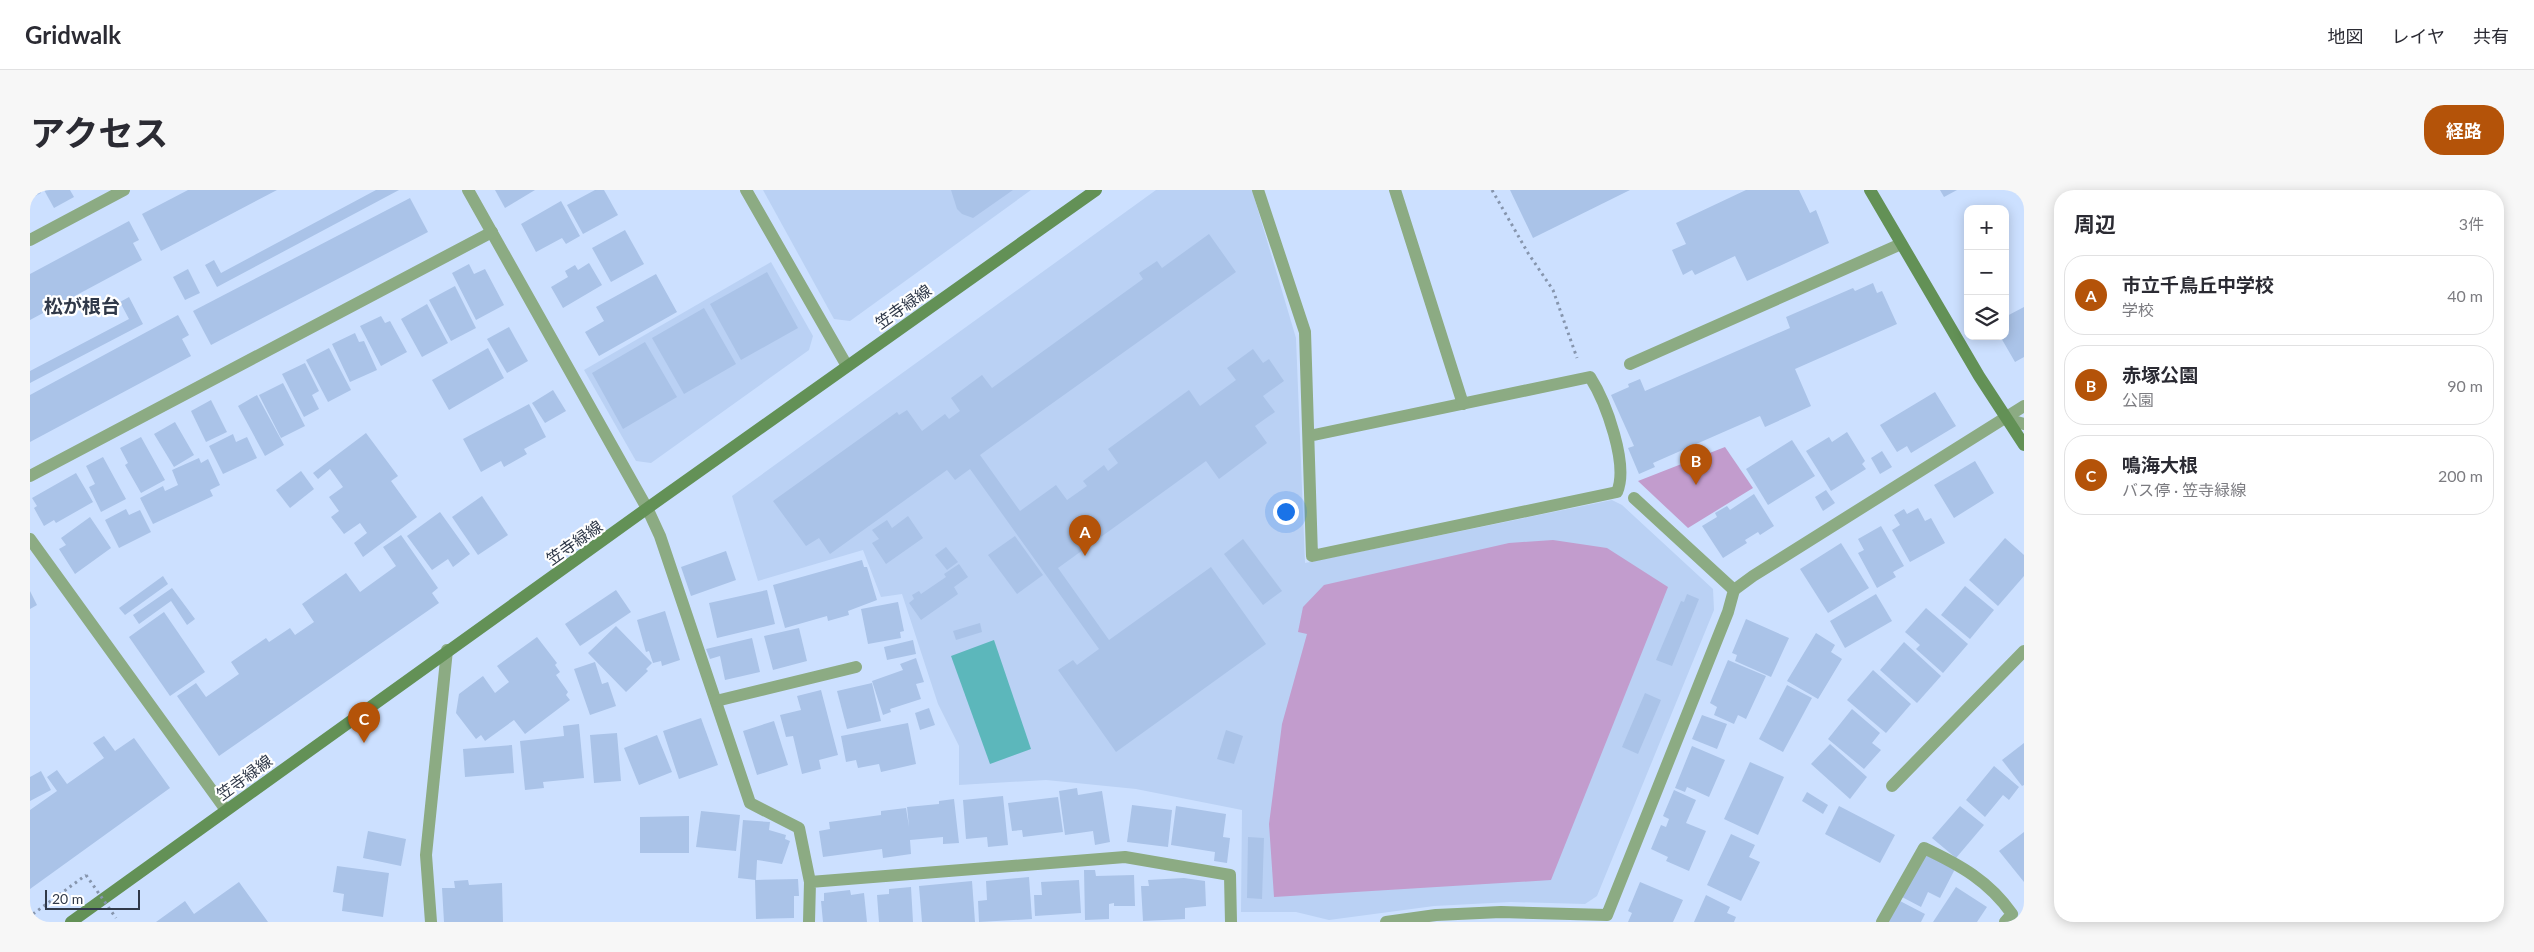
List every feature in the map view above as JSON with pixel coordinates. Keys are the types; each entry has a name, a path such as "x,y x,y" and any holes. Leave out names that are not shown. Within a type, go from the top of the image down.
{"street":[{"path":"30,240 124,190"},
{"path":"468,190 648,510 660,536 750,803 799,828 810,882 809,922"},
{"path":"746,190 846,366"},
{"name":"笠寺緑線","path":"71,922 447,650 648,510 846,366 1096,190"},
{"path":"1258,190 1305,332 1312,556 1617,492 1621,484 1615,432 1599,391 1590,377 1309,436"},
{"path":"1395,190 1463,404"},
{"path":"1870,190 1979,376 2024,445"},
{"path":"30,476 492,232"},
{"path":"1630,364 1902,244"},
{"path":"1386,922 1436,915 1501,912 1607,915 1728,612 1734,590 1752,576 2024,406"},
{"path":"2006,418 2024,424"},
{"path":"1634,498 1734,590"},
{"path":"30,539 226,810"},
{"path":"431,922 426,855 447,650"},
{"path":"1892,786 2024,651"},
{"path":"716,701 856,667"},
{"path":"1882,922 1924,848 1962,866 2000,896 2012,914 2005,922"},
{"path":"810,882 1125,857 1230,875 1231,922"}],"path":[{"path":"1492,190 1528,253 1553,290 1575,356 1590,377"},
{"path":"33,914 86,875 116,918"}],"shaded area":[{"path":"763,190 1031,190 850,321 834,319"},
{"path":"1156,190 1252,190 1296,338 1305,563 1612,500 1622,505 1713,589 1714,610 1597,896 1585,904 1511,902 1434,906 1329,920 1296,912 1241,912 1242,810 1136,789 1046,780 959,785 959,746 938,704 902,594 881,597 863,550 758,581 732,496"},
{"path":"771,262 813,336 809,350 651,463 636,461 584,370"},
{"path":"1725,447 1753,488 1688,528 1638,481"},
{"path":"1553,540 1607,548 1668,587 1551,880 1274,897 1269,824 1282,724 1307,634 1298,632 1303,607 1324,585 1509,543"},
{"path":"994,640 1031,749 990,764 951,656"}],"building":[{"path":"30,190 40,190 41,193 30,199"},
{"path":"44,190 70,190 74,197 54,208"},
{"path":"188,190 277,190 161,251 142,214"},
{"path":"376,190 399,190 217,287 205,265 214,260 221,273"},
{"path":"495,190 535,190 505,208"},
{"path":"595,190 604,190 618,215 583,234 567,205"},
{"path":"951,190 1013,190 973,218 962,214 957,209"},
{"path":"1510,190 1630,190 1533,238"},
{"path":"1746,190 1799,190 1810,213 1816,210 1829,243 1747,281 1735,256 1695,275 1692,270 1683,275 1672,250 1686,244 1676,223"},
{"path":"1940,190 1957,190 1944,197"},
{"path":"410,198 428,232 211,345 193,311"},
{"path":"561,201 580,236 566,244 562,238 536,252 521,224"},
{"path":"129,221 139,240 133,243 142,260 30,320 30,274"},
{"path":"625,230 644,264 611,282 592,248"},
{"path":"1209,234 1236,272 980,455 1020,511 1056,485 1067,500 1087,486 1083,481 1104,465 1108,471 1118,463 1108,449 1189,390 1200,406 1236,380 1227,368 1253,349 1263,363 1269,359 1284,381 1263,396 1275,412 1255,426 1267,443 1219,479 1206,461 1058,568 1109,640 1211,567 1266,644 1116,752 1058,670 1073,660 1077,665 1099,649 970,469 955,480 947,470 830,554 819,538 806,546 773,501 897,412 899,415 907,410 922,431 945,414 949,419 960,411 951,398 982,375 992,388 1143,279 1139,273 1157,261 1162,268"},
{"path":"589,263 602,285 563,308 551,287 568,277 565,271 575,265 578,270"},
{"path":"469,264 474,274 485,269 504,305 476,320 452,273"},
{"path":"188,269 200,293 185,300 173,277"},
{"path":"767,272 798,328 741,360 710,304"},
{"path":"656,274 677,312 599,356 585,332 604,321 596,307"},
{"path":"1873,283 1877,293 1882,291 1897,324 1795,369 1811,406 1765,427 1760,416 1653,463 1655,467 1639,474 1628,448 1634,446 1611,395 1629,387 1628,384 1640,379 1645,391 1790,328 1786,317 1853,288 1855,291"},
{"path":"455,286 476,328 451,341 429,300"},
{"path":"129,297 143,324 30,383 30,371 129,319 120,302"},
{"path":"427,304 448,343 422,357 401,319"},
{"path":"2024,307 2024,357 2015,362 2002,340 2009,340 2009,315"},
{"path":"704,308 736,364 684,394 652,338"},
{"path":"178,315 189,335 182,339 191,356 30,442 30,395"},
{"path":"381,316 385,323 390,321 407,352 381,366 360,326"},
{"path":"509,327 528,361 507,373 487,339"},
{"path":"355,333 359,342 364,341 377,370 350,382 332,344"},
{"path":"645,342 677,397 623,429 592,373"},
{"path":"329,348 351,390 328,402 306,360"},
{"path":"488,348 504,378 449,410 432,380"},
{"path":"305,363 319,391 312,395 319,409 304,417 282,374"},
{"path":"283,383 305,426 281,438 259,395"},
{"path":"553,390 566,411 545,423 532,403"},
{"path":"1935,392 1956,426 1911,453 1907,446 1897,452 1880,425"},
{"path":"257,395 284,445 265,456 238,406"},
{"path":"211,400 227,432 206,442 191,411"},
{"path":"529,404 546,437 524,449 527,454 504,467 501,461 481,472 463,439"},
{"path":"175,422 194,455 174,467 154,434"},
{"path":"1847,432 1865,461 1862,464 1866,469 1831,491 1806,451 1829,437 1832,442"},
{"path":"366,433 398,476 391,481 417,517 363,557 354,543 367,533 360,523 344,534 331,517 339,511 329,497 343,487 330,469 318,479 313,473"},
{"path":"233,434 236,442 247,437 257,458 223,474 209,446"},
{"path":"141,437 165,480 141,493 125,465 128,463 120,448"},
{"path":"1792,440 1815,476 1768,505 1746,469"},
{"path":"1882,451 1892,467 1880,474 1871,458"},
{"path":"103,457 126,499 101,512 89,487 95,484 86,466"},
{"path":"199,458 201,463 208,459 220,485 210,490 213,496 153,524 140,498 163,486 165,491 178,485 172,470"},
{"path":"1975,461 1994,493 1954,518 1934,485"},
{"path":"301,471 314,489 290,508 276,490"},
{"path":"76,473 93,502 56,523 54,520 44,526 34,508 37,506 32,498"},
{"path":"1826,490 1835,503 1823,511 1815,497"},
{"path":"1754,494 1774,526 1760,535 1758,532 1745,540 1747,543 1723,558 1702,526 1717,517 1715,513 1727,506 1730,510"},
{"path":"482,496 508,535 478,555 452,517"},
{"path":"1918,508 1925,521 1931,518 1945,543 1910,562 1892,530 1900,525 1894,515 1904,509 1907,514"},
{"path":"126,509 129,515 140,510 151,532 119,548 105,520"},
{"path":"440,512 470,554 453,567 448,559 432,570 407,536"},
{"path":"908,516 923,538 886,564 872,543 879,539 872,530 887,520 892,528"},
{"path":"90,517 111,548 75,574 59,549 66,545 61,538"},
{"path":"1881,526 1904,566 1893,572 1896,577 1877,588 1858,553 1864,550 1858,539"},
{"path":"401,535 438,588 432,593 439,603 219,756 177,696 196,683 206,697 239,674 231,662 266,638 269,642 290,628 295,635 314,622 302,604 346,573 360,592 396,566 383,547"},
{"path":"1015,536 1043,575 1017,594 988,555"},
{"path":"2005,538 2024,555 2024,576 1998,606 1969,580"},
{"path":"1243,539 1282,591 1263,605 1224,554"},
{"path":"1841,543 1869,588 1828,613 1800,569"},
{"path":"946,547 958,562 947,570 935,555"},
{"path":"726,551 736,580 691,596 681,567"},
{"path":"862,560 864,567 867,567 877,600 848,611 849,615 828,621 827,616 785,628 773,585"},
{"path":"959,564 968,577 954,587 958,594 921,620 909,603 914,599 912,595 919,591 921,594 946,577 944,574"},
{"path":"163,576 168,584 125,615 119,608"},
{"path":"1965,586 1994,610 1970,639 1941,615"},
{"path":"172,588 195,619 187,625 171,601 139,624 133,615"},
{"path":"616,590 631,612 580,646 565,624"},
{"path":"767,590 775,624 717,638 709,603"},
{"path":"30,591 37,605 30,609"},
{"path":"1687,594 1699,599 1672,666 1656,660 1681,601 1684,602"},
{"path":"1876,594 1892,621 1845,648 1830,621"},
{"path":"898,602 904,631 900,632 901,638 868,644 861,609"},
{"path":"1926,608 1968,644 1943,673 1916,649 1920,645 1905,632"},
{"path":"665,611 680,660 662,666 661,661 653,663 649,651 646,652 637,620"},
{"path":"164,612 205,672 170,696 129,637"},
{"path":"1746,619 1789,638 1771,677 1735,661 1737,655 1732,653"},
{"path":"980,623 982,632 956,640 953,631"},
{"path":"616,626 652,663 646,669 648,671 626,692 588,653"},
{"path":"799,628 807,661 773,670 764,636"},
{"path":"1816,633 1835,645 1831,652 1842,659 1818,699 1787,681"},
{"path":"537,637 557,663 555,665 560,672 556,675 568,692 566,695 570,700 525,734 514,720 485,741 481,735 476,739 456,713 459,694 483,676 495,693 509,682 497,666"},
{"path":"752,638 760,672 725,680 720,656 710,659 706,649"},
{"path":"913,640 916,654 887,660 884,647"},
{"path":"1904,642 1941,676 1917,703 1880,670"},
{"path":"916,658 924,682 916,684 921,699 890,709 891,712 883,715 872,681 903,670 900,664"},
{"path":"1728,660 1766,676 1746,719 1738,715 1734,724 1714,715 1717,707 1710,703"},
{"path":"595,662 602,684 608,682 616,706 590,715 574,669"},
{"path":"1873,670 1911,704 1886,733 1847,700"},
{"path":"872,683 881,721 847,729 837,691"},
{"path":"1787,685 1812,698 1783,752 1759,739"},
{"path":"821,690 838,755 819,760 821,769 802,774 793,736 786,737 780,715 801,710 797,696"},
{"path":"1645,693 1661,700 1638,754 1622,747"},
{"path":"929,708 935,725 920,730 915,713"},
{"path":"1852,709 1880,733 1872,743 1881,750 1864,769 1828,739"},
{"path":"1702,715 1727,724 1717,749 1692,739"},
{"path":"701,718 718,765 679,779 663,731"},
{"path":"774,721 788,765 757,775 743,731"},
{"path":"908,723 916,764 881,772 879,764 858,768 856,760 846,762 841,736"},
{"path":"579,724 584,778 543,782 544,788 525,790 520,741 564,736 563,726"},
{"path":"1226,730 1243,736 1234,764 1217,759"},
{"path":"617,733 621,781 594,783 590,735"},
{"path":"657,735 672,772 639,785 624,748"},
{"path":"104,736 115,751 134,738 170,788 30,889 30,810 57,791 47,777 57,770 67,784 104,758 93,743"},
{"path":"2024,743 2024,785 2022,786 2002,760"},
{"path":"1830,744 1867,777 1850,799 1811,764"},
{"path":"512,745 514,773 465,777 463,749"},
{"path":"1692,746 1725,760 1709,797 1687,787 1685,792 1675,788"},
{"path":"1750,762 1784,777 1758,835 1724,819"},
{"path":"1994,766 2019,787 2009,800 2003,795 1985,817 1966,800"},
{"path":"41,771 51,790 30,801 30,777"},
{"path":"1077,788 1078,795 1102,791 1110,842 1095,845 1093,831 1065,835 1059,791"},
{"path":"1674,790 1696,800 1686,823 1706,831 1689,871 1666,861 1668,857 1651,849 1661,825 1666,827 1669,819 1663,816"},
{"path":"1807,792 1828,805 1823,814 1802,801"},
{"path":"1003,796 1008,845 988,847 987,837 966,839 963,800"},
{"path":"1058,797 1063,832 1023,837 1022,830 1012,831 1008,803"},
{"path":"954,799 959,843 943,844 943,837 910,840 911,854 883,858 882,849 823,857 819,831 830,829 829,822 881,815 881,811 906,808 909,827 907,807 939,804 939,801"},
{"path":"1132,805 1172,810 1168,847 1127,842"},
{"path":"1176,806 1226,814 1223,837 1230,838 1227,863 1214,861 1215,852 1171,845"},
{"path":"1839,806 1895,835 1880,863 1825,834"},
{"path":"1960,806 1984,825 1956,858 1932,838"},
{"path":"701,811 740,815 736,851 696,847"},
{"path":"689,816 689,853 640,853 640,817"},
{"path":"743,820 770,822 769,830 786,835 785,839 790,841 782,864 757,860 756,880 738,878"},
{"path":"368,831 406,839 401,866 363,858"},
{"path":"2024,832 2024,882 1999,851"},
{"path":"1731,834 1755,845 1749,857 1760,862 1741,901 1707,885"},
{"path":"1248,837 1264,838 1262,899 1247,898"},
{"path":"1926,855 1955,869 1940,898 1928,892 1921,907 1902,897"},
{"path":"337,866 389,873 383,917 342,911 344,894 333,892"},
{"path":"1084,870 1095,870 1096,876 1134,875 1135,906 1114,906 1114,903 1109,904 1109,919 1085,920"},
{"path":"1029,877 1032,919 979,922 978,901 987,900 986,881"},
{"path":"1184,878 1205,881 1206,906 1185,908 1185,919 1143,921 1141,886 1149,886 1148,880"},
{"path":"798,879 799,896 794,896 794,918 756,919 755,880"},
{"path":"468,880 469,885 502,883 503,922 444,922 442,888 455,888 454,881"},
{"path":"1079,880 1081,913 1035,916 1034,895 1042,895 1041,882"},
{"path":"972,881 975,922 922,922 919,886"},
{"path":"239,882 268,922 156,922 185,901 194,914"},
{"path":"1640,882 1683,900 1673,922 1628,922 1632,913 1628,911"},
{"path":"911,887 913,922 879,922 877,895 889,894 889,889"},
{"path":"1956,887 1987,907 1977,922 1933,922"},
{"path":"850,890 851,895 864,893 867,922 823,922 821,901 824,901 824,893"},
{"path":"1706,895 1730,907 1727,913 1736,917 1734,922 1694,922"},
{"path":"1900,901 1925,914 1921,922 1888,922"}],"place":[{"name":"赤塚公園","path":"1696,485"},
{"name":"市立千鳥丘中学校","path":"1085,556"},
{"name":"鳴海大根","path":"364,743"}],"district":[{"name":"松が根台","path":"82,305"}]}
